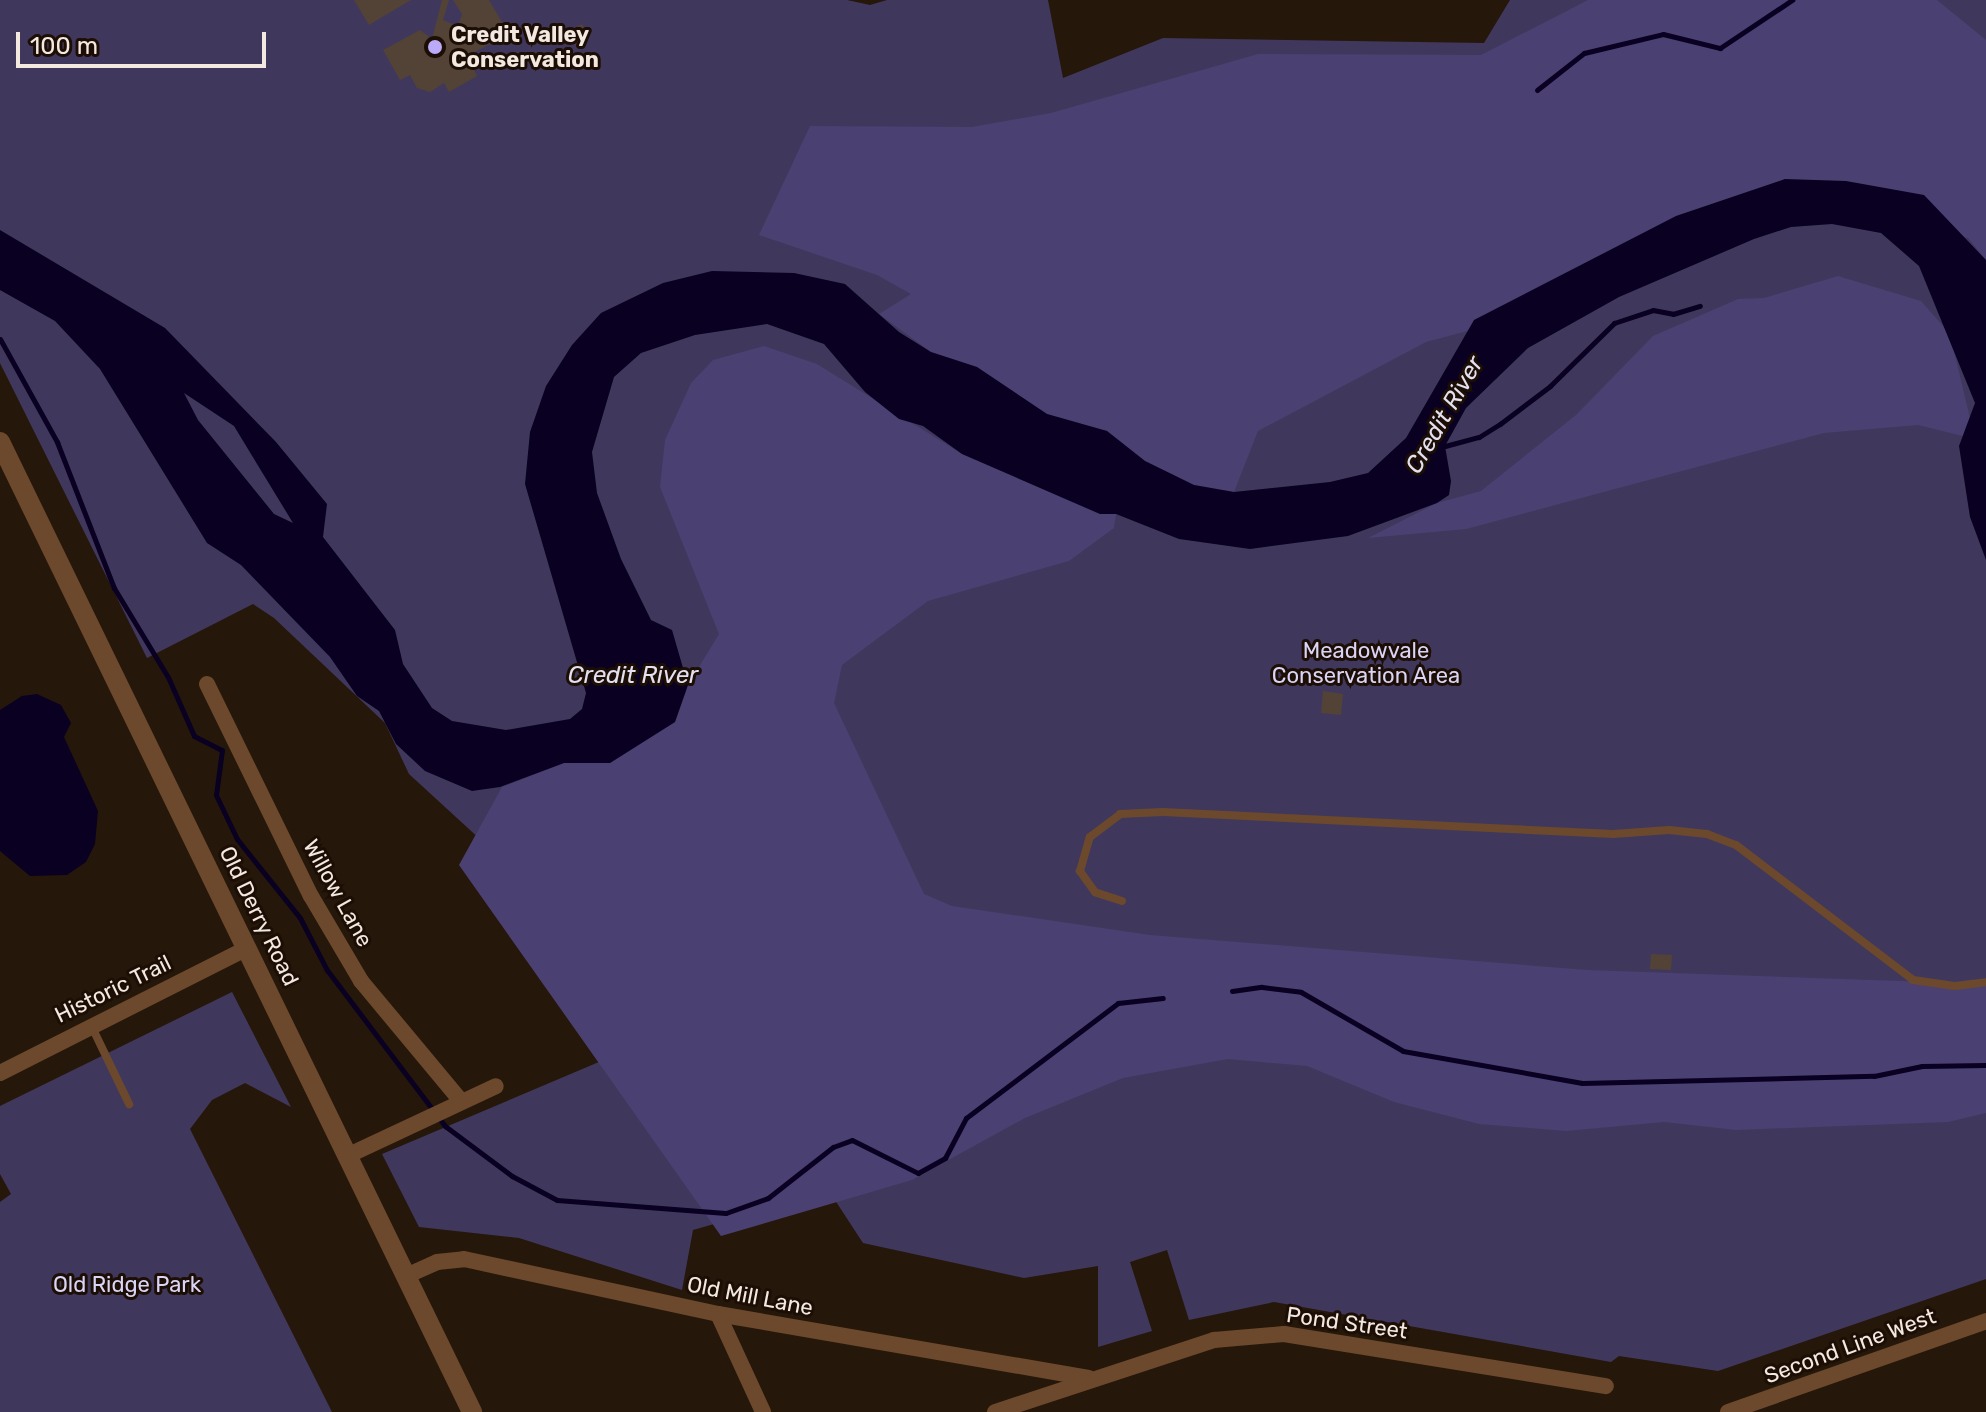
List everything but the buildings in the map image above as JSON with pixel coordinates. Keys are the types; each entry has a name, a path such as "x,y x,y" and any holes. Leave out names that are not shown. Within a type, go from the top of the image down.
{"street":[{"name":"Old Derry Road","path":"0,442 472,1412"},
{"name":"Willow Lane","path":"207,684 311,896 361,981 455,1104"},
{"name":"Historic Trail","path":"0,1073 90,1024 247,948"},
{"path":"349,1155 496,1086"},
{"name":"Old Mill Lane","path":"406,1276 437,1262 464,1259 718,1314 1089,1378"},
{"path":"718,1314 763,1412"},
{"name":"Second Line West","path":"1728,1412 1986,1321"},
{"name":"Pond Street","path":"995,1412 1089,1378 1214,1340 1284,1334 1606,1386"}],"lane":[{"path":"1122,901 1095,892 1080,871 1090,837 1120,814 1163,812 1613,834 1669,830 1736,845 1913,980 1955,986 1986,982"},
{"path":"90,1024 129,1104"}],"green space":[{"name":"Meadowvale Conservation Area","path":"0,0 847,0 870,5 887,0 1048,0 1063,78 1163,38 1484,43 1510,0 1986,0 1986,1279 1718,1371 1619,1356 1611,1362 1274,1302 1189,1320 1167,1250 1130,1262 1152,1331 1098,1347 1098,1266 1024,1278 863,1243 829,1191 693,1230 682,1290 519,1238 419,1227 382,1154 606,1059 494,852 409,774 385,723 274,618 253,604 147,658 0,363"},
{"name":"Old Ridge Park","path":"232,992 291,1107 245,1083 212,1100 190,1129 332,1412 0,1412 0,1202 11,1194 0,1174 0,1106"}],"shaded area":[{"path":"1588,0 1937,0 1986,40 1986,260 1968,238 1875,221 1698,229 1521,317 1426,342 1258,431 1234,492 1194,485 1145,461 1107,431 1047,414 977,367 931,352 879,314 911,294 877,275 759,235 810,126 972,127 1051,113 1258,54 1481,55"},
{"path":"1838,276 1921,301 1950,334 1975,439 1918,425 1824,433 1466,529 1368,538 1437,503 1481,491 1576,415 1653,336 1738,299 1764,298"},
{"path":"764,346 817,364 962,454 1100,514 1116,514 1114,528 1069,561 928,601 842,665 834,703 924,894 952,906 1150,935 1587,970 1986,984 1986,1113 1948,1122 1736,1130 1664,1122 1566,1131 1479,1124 1394,1102 1307,1066 1228,1059 1123,1078 1025,1118 912,1180 721,1236 459,865 502,787 564,763 610,763 675,722 688,685 719,634 660,487 665,440 691,383 713,360"}],"water":[{"name":"Credit River","path":"1785,179 1846,181 1924,195 1986,260 1986,560 1970,517 1959,446 1975,403 1919,266 1881,233 1832,224 1791,227 1754,239 1619,297 1528,348 1466,408 1445,446 1451,481 1449,495 1437,503 1348,536 1250,549 1179,539 1116,514 1100,514 962,454 923,426 899,419 865,392 824,344 767,324 695,335 641,353 614,377 592,452 597,493 621,559 651,620 672,630 688,685 675,722 610,763 564,763 500,787 472,791 425,771 396,744 379,711 357,696 330,657 241,565 207,543 100,369 55,321 0,290 0,230 165,328 276,442 327,504 323,537 395,630 403,664 432,708 452,721 506,730 570,719 582,709 586,693 525,484 530,432 546,386 572,345 601,313 663,283 712,271 794,273 845,284 899,332 931,352 977,367 1047,414 1107,431 1145,461 1194,485 1234,492 1330,482 1368,473 1406,438 1474,320 1676,216","holes":["184,393 234,426 293,523 274,514 198,420"]},
{"path":"37,694 61,705 71,723 64,737 98,811 95,844 86,862 67,875 30,876 0,851 0,710 22,696"}],"waterway":[{"path":"1537,90 1584,53 1663,34 1720,48 1792,0"},
{"path":"1445,446 1479,437 1500,424 1550,386 1614,323 1653,310 1673,314 1700,306"},
{"path":"0,339 57,442 114,588 168,677 194,736 222,750 216,795 237,839 300,918 327,970 445,1126 512,1176 557,1200 726,1213 768,1198 833,1147 852,1140 918,1173 945,1158 966,1118 1118,1003 1163,998"},
{"path":"1232,991 1262,987 1301,992 1403,1051 1582,1083 1874,1076 1922,1066 1986,1065"}],"place":[{"name":"Credit Valley Conservation","path":"435,47"}]}
